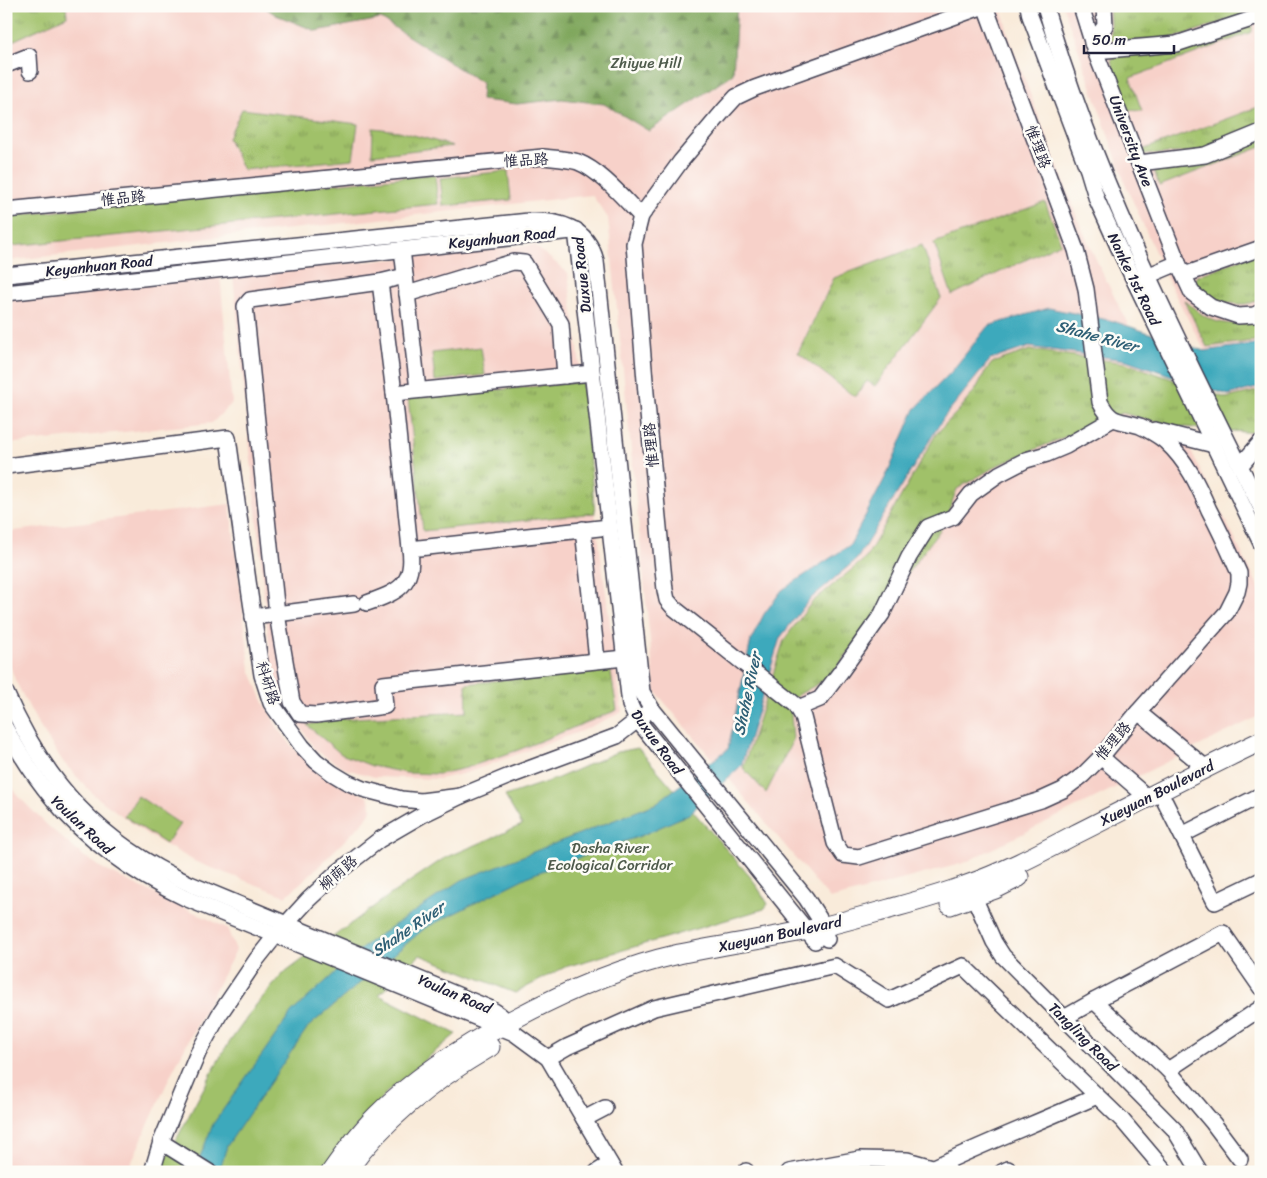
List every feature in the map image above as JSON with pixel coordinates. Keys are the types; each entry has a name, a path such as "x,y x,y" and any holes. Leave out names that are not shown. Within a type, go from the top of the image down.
{"main road":[{"name":"Xueyuan Boulevard","path":"331,1172 360,1134 396,1098 457,1052 507,1027 634,978 818,934 919,914 974,897 1020,876 1157,800 1206,768 1261,741"},
{"name":"Xueyuan Boulevard","path":"818,934 972,884 1261,754"},
{"name":"Xueyuan Boulevard","path":"347,1172 378,1134 421,1093 466,1061 507,1027"}],"street":[{"path":"640,216 681,161 736,98 754,88 984,6"},
{"name":"惟理路","path":"640,216 634,244 646,393 667,600 674,608 797,706 803,717 835,843 843,855 859,857 1041,800 1063,790 1083,775 1101,757 1138,712 1227,612 1237,592 1239,573 1195,479 1175,450 1164,440 1142,426 1113,419 1105,412 1100,402 1086,290 1076,250 984,6"},
{"name":"Nanke 1st Road","path":"1028,6 1030,16 1088,170 1097,200 1122,255 1142,278 1165,313 1261,543"},
{"name":"Nanke 1st Road","path":"1045,6 1067,78 1112,193 1142,278 1146,304 1218,442 1240,466 1261,508"},
{"name":"University Ave","path":"1081,6 1094,47 1192,294 1211,308 1238,316 1261,312"},
{"path":"1104,6 1104,26 1094,47 1176,44 1261,16"},
{"path":"6,65 29,56 30,71"},
{"path":"1139,163 1205,156 1261,132"},
{"name":"惟品路","path":"6,210 543,157 578,162 596,173 640,216"},
{"name":"Keyanhuan Road","path":"6,276 529,221 554,222 576,230"},
{"name":"Keyanhuan Road","path":"6,293 576,230"},
{"name":"Duxue Road","path":"576,230 624,658 632,710 637,720 727,832 818,934"},
{"name":"Duxue Road","path":"576,230 590,245 596,261 642,692 652,709 806,898 814,909 818,934"},
{"path":"1142,278 1261,248"},
{"path":"402,249 418,390"},
{"path":"407,294 513,262 524,263 560,324 565,376"},
{"path":"405,276 380,282 250,300 245,306 277,614 292,702 300,714 316,715 385,706 383,684 624,658"},
{"path":"253,617 361,603 394,592 408,579 412,563 380,282"},
{"path":"394,393 592,373"},
{"path":"797,706 820,699 848,662 882,614 909,557 928,527 953,517 970,494 1000,474 1026,460 1066,446 1113,419"},
{"path":"1142,426 1218,442"},
{"name":"科研路","path":"6,466 228,438 262,675 271,703 302,746 316,761 348,782 363,789 401,799 421,801 461,796"},
{"path":"1240,466 1261,442"},
{"path":"410,549 610,526"},
{"path":"583,529 597,660"},
{"name":"Youlan Road","path":"6,693 34,748 52,776 87,816 109,835 144,860 281,929 311,950 507,1027"},
{"name":"柳荫路","path":"152,1172 198,1053 219,1015 257,959 281,929 338,872 379,840 422,815 507,777 617,736 652,709"},
{"path":"1138,712 1206,768"},
{"name":"Youlan Road","path":"6,729 26,762 54,801 88,835 146,878 172,892 281,929 324,940 422,980 496,1011 507,1027"},
{"path":"1101,757 1157,800 1182,835 1215,902 1261,880"},
{"path":"1182,835 1261,795"},
{"name":"Tangling Road","path":"974,897 994,942 1003,956 1174,1129 1200,1172"},
{"path":"1064,1018 1223,933 1261,988"},
{"path":"548,1058 567,1047 654,1008 835,966 889,1000 963,966 1122,1120 1166,1172"},
{"path":"1094,1001 1168,1070 1213,1123 1240,1159"},
{"path":"1168,1070 1261,1008"},
{"path":"507,1027 548,1058 584,1119 608,1169"},
{"path":"929,1169 1098,1096"},
{"path":"584,1119 605,1108"},
{"path":"163,1144 209,1172"},
{"path":"789,1172 809,1170 860,1159 907,1160 929,1169 950,1172"}],"shaded area":[{"path":"6,6 1001,6 1010,41 1080,225 1261,592 1261,715 964,863 830,899 655,691 608,218 592,195 6,261"},
{"path":"1063,6 1261,6 1261,462 1166,277 1125,183"},
{"path":"534,245 568,273 582,382 595,513 622,712 579,732 466,773 439,779 375,777 346,769 315,750 284,699 274,676 270,655 233,275"},
{"path":"220,276 232,403 212,423 6,444 6,298"},
{"path":"230,504 250,669 262,699 278,728 294,749 323,776 368,797 372,809 365,820 286,896 196,862 148,835 95,796 64,763 38,724 16,682 6,655 6,532"},
{"path":"6,779 20,798 47,825 82,855 105,870 227,928 236,950 172,1072 127,1172 6,1172"}],"green space":[{"path":"6,6 66,6 67,16 6,44"},
{"name":"Zhiyue Hill","path":"263,6 737,6 733,74 649,131 604,104 562,99 517,104 481,100 482,83 381,19 316,31 276,15"},
{"path":"1109,6 1260,6 1259,10 1174,38 1117,42 1111,40"},
{"path":"1252,25 1252,32 1130,78 1142,111 1126,110 1111,60 1117,54"},
{"path":"1261,106 1261,126 1203,151 1143,155 1142,150"},
{"path":"242,109 358,124 353,159 243,170 228,138"},
{"path":"373,128 399,131 453,146 372,155"},
{"path":"1261,138 1261,147 1159,186 1154,169"},
{"path":"508,171 511,200 443,206 440,178"},
{"path":"435,174 438,204 11,246 8,216"},
{"path":"1045,202 1061,243 952,295 934,243"},
{"path":"922,245 941,298 875,386 867,381 855,397 798,353 834,278"},
{"path":"1261,251 1261,299 1248,304 1237,304 1219,301 1198,289 1195,280 1197,276"},
{"path":"1184,300 1203,315 1222,323 1235,324 1261,321 1261,340 1207,347"},
{"path":"481,347 485,375 435,381 432,353"},
{"path":"1030,350 1126,363 1226,398 1261,390 1261,431 1256,433 1172,426 1122,413 998,465 957,489 943,526 830,677 798,695 793,702 791,713 793,740 766,793 743,768 784,640 812,602 866,558 936,434 976,389 992,363"},
{"path":"582,382 595,513 423,531 408,398"},
{"path":"610,667 617,710 518,750 466,768 439,774 406,773 372,766 341,754 307,725 336,719 467,712 466,684"},
{"name":"Dasha River Ecological Corridor","path":"638,748 753,880 768,904 764,909 565,967 515,993 420,955 379,995 456,1034 387,1092 354,1130 327,1172 159,1172 224,1050 256,1005 282,975 384,899 443,859 522,825 505,796 558,778 617,752"},
{"path":"138,796 180,824 166,844 124,816"},
{"path":"896,1166 910,1172 830,1172 854,1167"}],"water":[{"name":"Shahe River","path":"1049,308 1113,321 1204,351 1261,343 1261,387 1228,395 1126,360 1029,347 990,360 944,417 857,559 809,600 780,638 741,766 689,814 643,835 531,875 425,928 308,1027 227,1146 219,1172 194,1172 213,1124 292,1012 369,942 462,880 655,804 728,749 751,640 764,614 782,590 850,545 886,476 915,409 951,372 988,326"}]}
